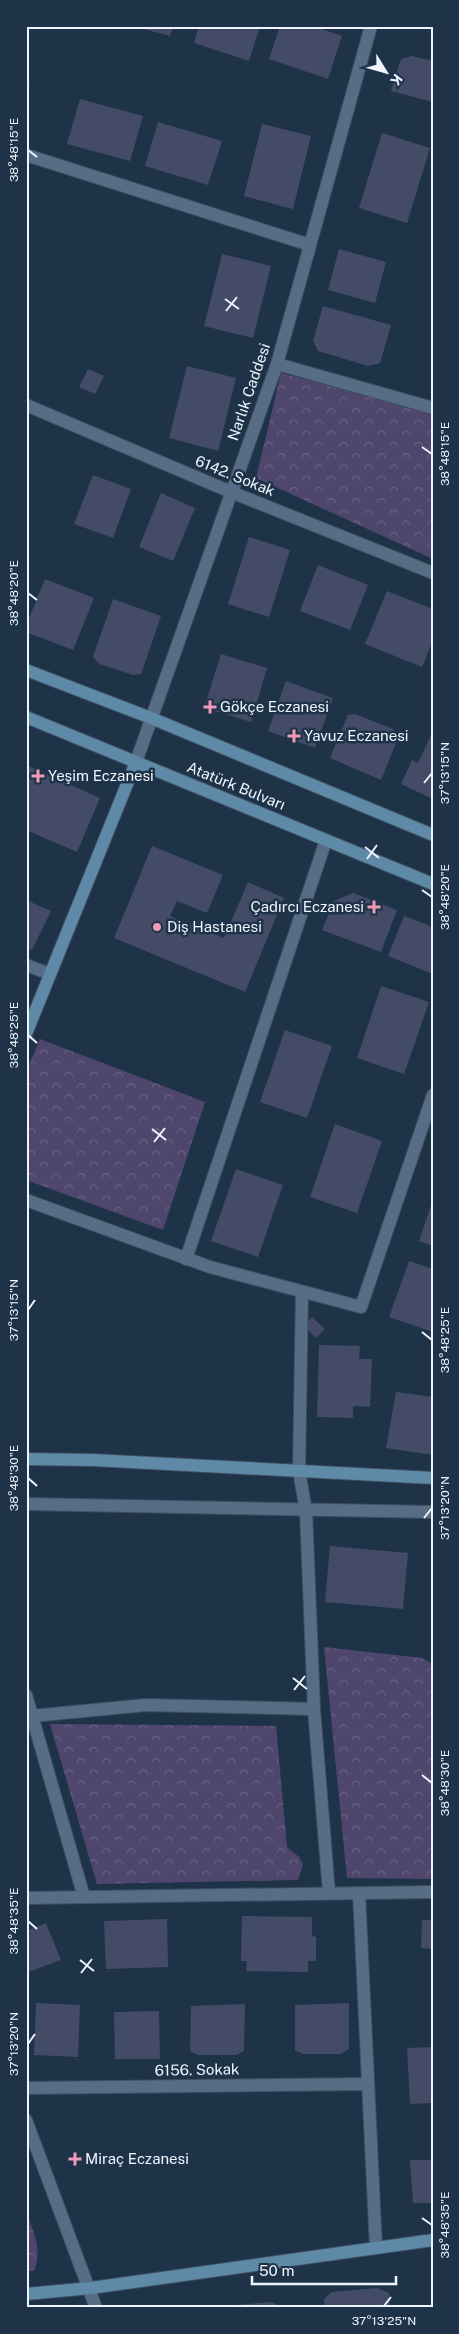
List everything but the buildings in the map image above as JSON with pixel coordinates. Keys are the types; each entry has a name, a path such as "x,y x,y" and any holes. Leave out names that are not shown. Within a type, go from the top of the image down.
{"street":[{"name":"Narlık Caddesi","path":"136,762 230,492 277,364 371,26"},
{"path":"26,155 310,245"},
{"path":"277,364 433,408"},
{"name":"6142. Sokak","path":"26,405 230,492 433,573"},
{"name":"Atatürk Bulvarı","path":"26,670 152,718 433,834"},
{"name":"Atatürk Bulvarı","path":"26,717 433,884"},
{"path":"26,1034 136,762"},
{"path":"186,1259 326,840"},
{"path":"26,965 50,974"},
{"path":"26,1200 210,1267 361,1307 433,1095"},
{"path":"302,1292 299,1471 306,1511 314,1709 329,1893"},
{"path":"26,1459 93,1460 433,1478"},
{"path":"26,1504 433,1512"},
{"path":"26,1695 84,1897"},
{"path":"32,1716 146,1706 314,1709"},
{"path":"26,1898 433,1892"},
{"path":"359,1893 376,2248"},
{"name":"6156. Sokak","path":"26,2088 368,2084"},
{"path":"26,2120 91,2288 96,2308"},
{"path":"26,2294 91,2288 433,2240"}],"green space":[{"path":"281,373 433,413 433,559 256,478"},
{"path":"40,1039 205,1102 163,1230 26,1180 26,1072"},
{"path":"324,1647 422,1658 433,1664 433,1879 347,1878"},
{"path":"50,1724 276,1726 287,1847 299,1857 303,1865 298,1880 97,1884"},
{"path":"26,2211 34,2233 38,2255 34,2271 26,2271"}],"place":[{"name":"Gökçe Eczanesi","path":"210,707"},
{"name":"Yavuz Eczanesi","path":"294,736"},
{"name":"Yeşim Eczanesi","path":"38,776"},
{"name":"Çadırcı Eczanesi","path":"374,907"},
{"name":"Diş Hastanesi","path":"157,927"},
{"name":"Miraç Eczanesi","path":"75,2159"}]}
